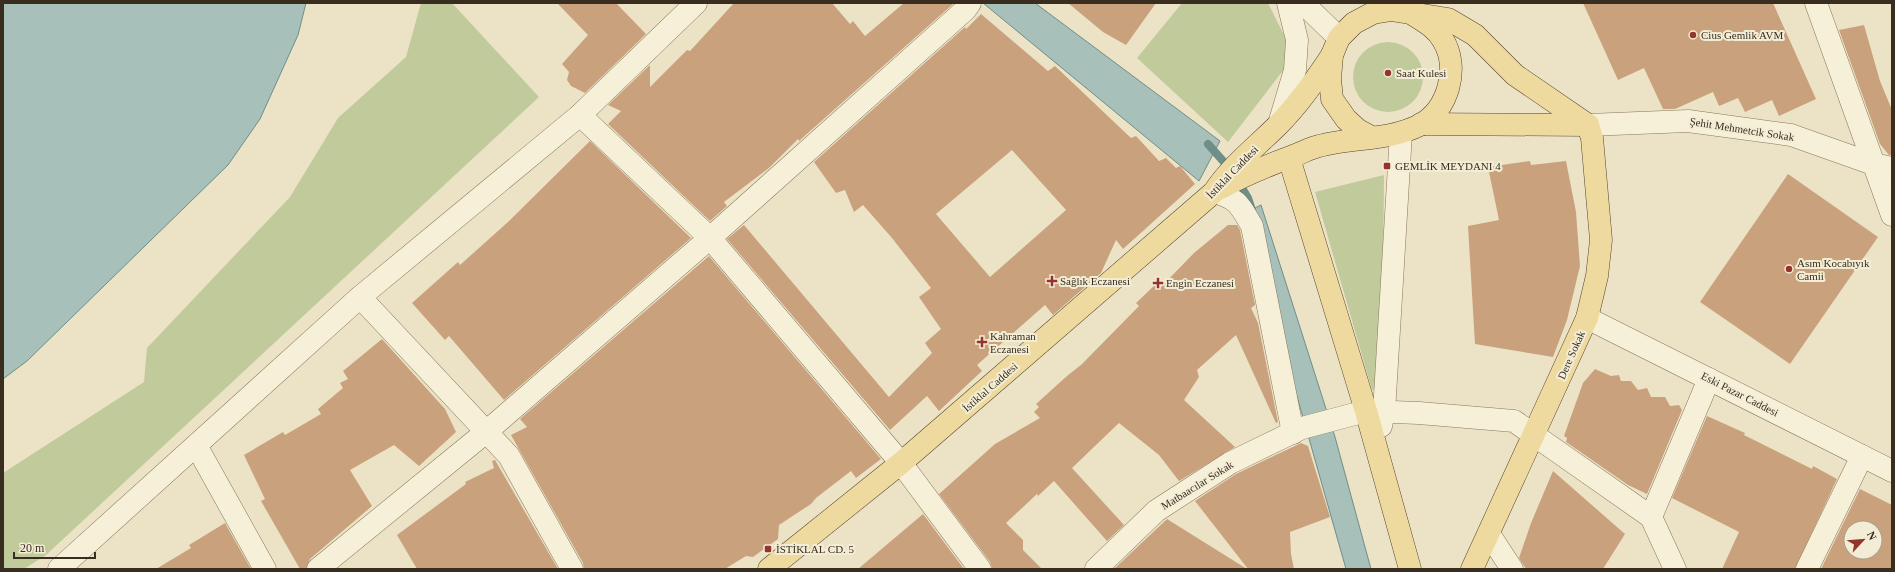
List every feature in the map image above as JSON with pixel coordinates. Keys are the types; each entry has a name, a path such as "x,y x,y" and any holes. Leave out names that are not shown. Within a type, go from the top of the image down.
{"main road":[{"path":"1253,161 1289,158 1319,146 1401,134 1421,124 1438,110 1448,92 1451,61 1444,41 1430,24 1412,14 1386,5"},
{"path":"1371,138 1358,130 1346,119 1332,100 1330,79 1335,46 1354,22 1386,5 1448,19 1475,35 1515,75 1588,125"},
{"name":"İstiklal Caddesi","path":"769,569 901,464 1222,184 1253,161 1279,124 1309,90 1335,46"},
{"path":"1421,124 1588,125"},
{"name":"Dere Sokak","path":"1472,569 1587,318 1597,276 1601,240 1592,138 1588,125"},
{"path":"1289,158 1375,411 1376,448 1410,569"}],"street":[{"path":"60,569 360,297 580,115 696,3"},
{"path":"1279,124 1295,70 1298,40 1288,3"},
{"path":"1303,3 1335,46"},
{"path":"1816,3 1883,166 1892,215"},
{"path":"318,569 486,432 710,238 968,7"},
{"path":"580,115 710,238 901,464 980,569"},
{"name":"Şehit Mehmetcik Sokak","path":"1588,125 1688,120 1791,135 1883,166"},
{"path":"1375,411 1401,134"},
{"path":"1222,184 1227,196 1238,203 1252,226 1293,433"},
{"path":"360,297 509,456 572,569"},
{"name":"Eski Pazar Caddesi","path":"1587,318 1892,471"},
{"path":"1675,569 1650,517 1709,379"},
{"name":"Matbaacılar Sokak","path":"1096,569 1156,511 1230,463 1293,433 1314,425 1375,411 1514,421 1535,434 1650,517"},
{"path":"197,446 265,569"},
{"path":"1807,569 1862,456"},
{"path":"1489,534 1512,569"}],"green space":[{"path":"421,3 452,3 539,97 46,555 24,569 3,569 3,473 144,382 147,348 290,197 338,118 406,57"},
{"path":"1182,3 1268,3 1287,41 1285,68 1228,142 1137,58"},
{"path":"1388,42 1401,45 1413,52 1420,64 1423,77 1420,90 1413,102 1401,109 1388,112 1375,109 1363,102 1356,90 1353,77 1356,64 1363,52 1375,45"},
{"path":"1384,175 1382,387 1372,390 1315,192"}],"water":[{"path":"3,3 306,3 298,35 260,119 228,165 27,361 3,379"},
{"path":"983,3 1035,3 1220,141 1199,181"},
{"path":"1261,205 1335,437 1371,569 1346,569 1245,213"}],"building":[{"path":"557,3 616,3 646,34 585,93 571,86 567,80 569,72 562,64 588,35"},
{"path":"734,3 832,3 850,24 853,21 865,36 904,3 953,4 799,141 798,139 769,168 724,202 727,206 710,221 608,124 621,111 608,105 650,65 650,87 687,50 690,51"},
{"path":"1068,3 1156,3 1126,45 1103,32"},
{"name":"Cius Gemlik AVM","path":"1583,3 1773,3 1816,99 1779,116 1772,100 1745,112 1738,98 1719,106 1713,92 1675,109 1663,109 1644,68 1618,80"},
{"path":"981,14 1048,71 1055,66 1131,138 1136,136 1159,161 1166,158 1176,168 1180,166 1195,184 1123,249 1116,240 1101,273 1053,315 1045,305 977,365 982,371 939,411 927,396 890,430 727,239 744,225 889,397 932,353 925,343 941,329 919,297 931,288 892,238 863,205 854,212 845,190 836,193 814,162 965,27 966,29","holes":["1012,150 1066,210 990,277 936,214"]},
{"path":"1864,25 1880,81 1892,110 1892,155 1889,155 1880,144 1839,30"},
{"path":"590,141 691,238 504,400 449,336 445,340 412,303 458,262 460,265 508,222"},
{"path":"1530,161 1531,165 1566,161 1576,212 1580,266 1567,320 1553,357 1475,344 1468,226 1499,220 1488,167"},
{"name":"Asım Kocabıyık Camii","path":"1788,174 1878,237 1790,364 1700,302"},
{"path":"1228,225 1237,225 1240,230 1255,305 1251,308 1258,323 1278,422 1276,423 1236,335 1197,370 1199,377 1184,400 1235,447 1179,481 1159,455 1119,423 1072,468 1124,525 1107,541 1054,481 1038,496 1037,494 1006,523 1023,540 1023,550 1042,569 992,569 990,562 939,494 995,444 1040,418 1034,412 1039,407 1036,404 1082,364 1139,306 1136,303 1156,284 1160,288 1194,253"},
{"path":"709,256 881,459 856,478 851,471 816,498 811,504 779,525 778,539 753,557 746,556 725,569 584,569 583,563 511,435 527,427 520,419"},
{"path":"382,339 445,409 456,432 419,466 394,445 350,470 372,506 310,559 306,569 300,569 261,501 265,499 244,455 283,432 285,435 321,414 318,409 343,388 340,383 348,379 343,371"},
{"path":"1595,369 1611,376 1619,375 1621,381 1631,381 1638,390 1647,388 1651,397 1665,397 1670,406 1679,405 1682,410 1647,494 1628,485 1566,442 1567,438 1564,436 1583,383"},
{"path":"1707,416 1745,433 1744,435 1812,469 1813,466 1837,479 1795,569 1722,569 1739,532 1672,498"},
{"path":"1301,443 1308,446 1330,517 1290,532 1291,554 1294,569 1248,569 1195,501 1236,474"},
{"path":"495,460 558,569 417,569 397,535 466,484 465,482 494,468 492,461"},
{"path":"1553,471 1625,534 1603,569 1526,569 1519,558 1531,523"},
{"path":"1860,489 1892,505 1892,569 1821,569 1843,524 1843,560 1883,560 1883,520 1845,520"},
{"path":"923,514 964,569 858,569"},
{"path":"1167,519 1247,569 1114,569"},
{"path":"225,523 251,569 156,569 191,548 189,545"}],"waterway":[{"path":"1208,144 1231,170"},
{"path":"1238,181 1248,198 1252,210"}],"place":[{"name":"Cius Gemlik AVM","path":"1693,35"},
{"name":"Saat Kulesi","path":"1388,73"},
{"name":"GEMLİK MEYDANI 4","path":"1387,166"},
{"name":"Asım Kocabıyık Camii","path":"1789,269"},
{"name":"Sağlık Eczanesi","path":"1052,281"},
{"name":"Engin Eczanesi","path":"1158,283"},
{"name":"Kahraman Eczanesi","path":"982,342"},
{"name":"İSTİKLAL CD. 5","path":"768,549"}]}
